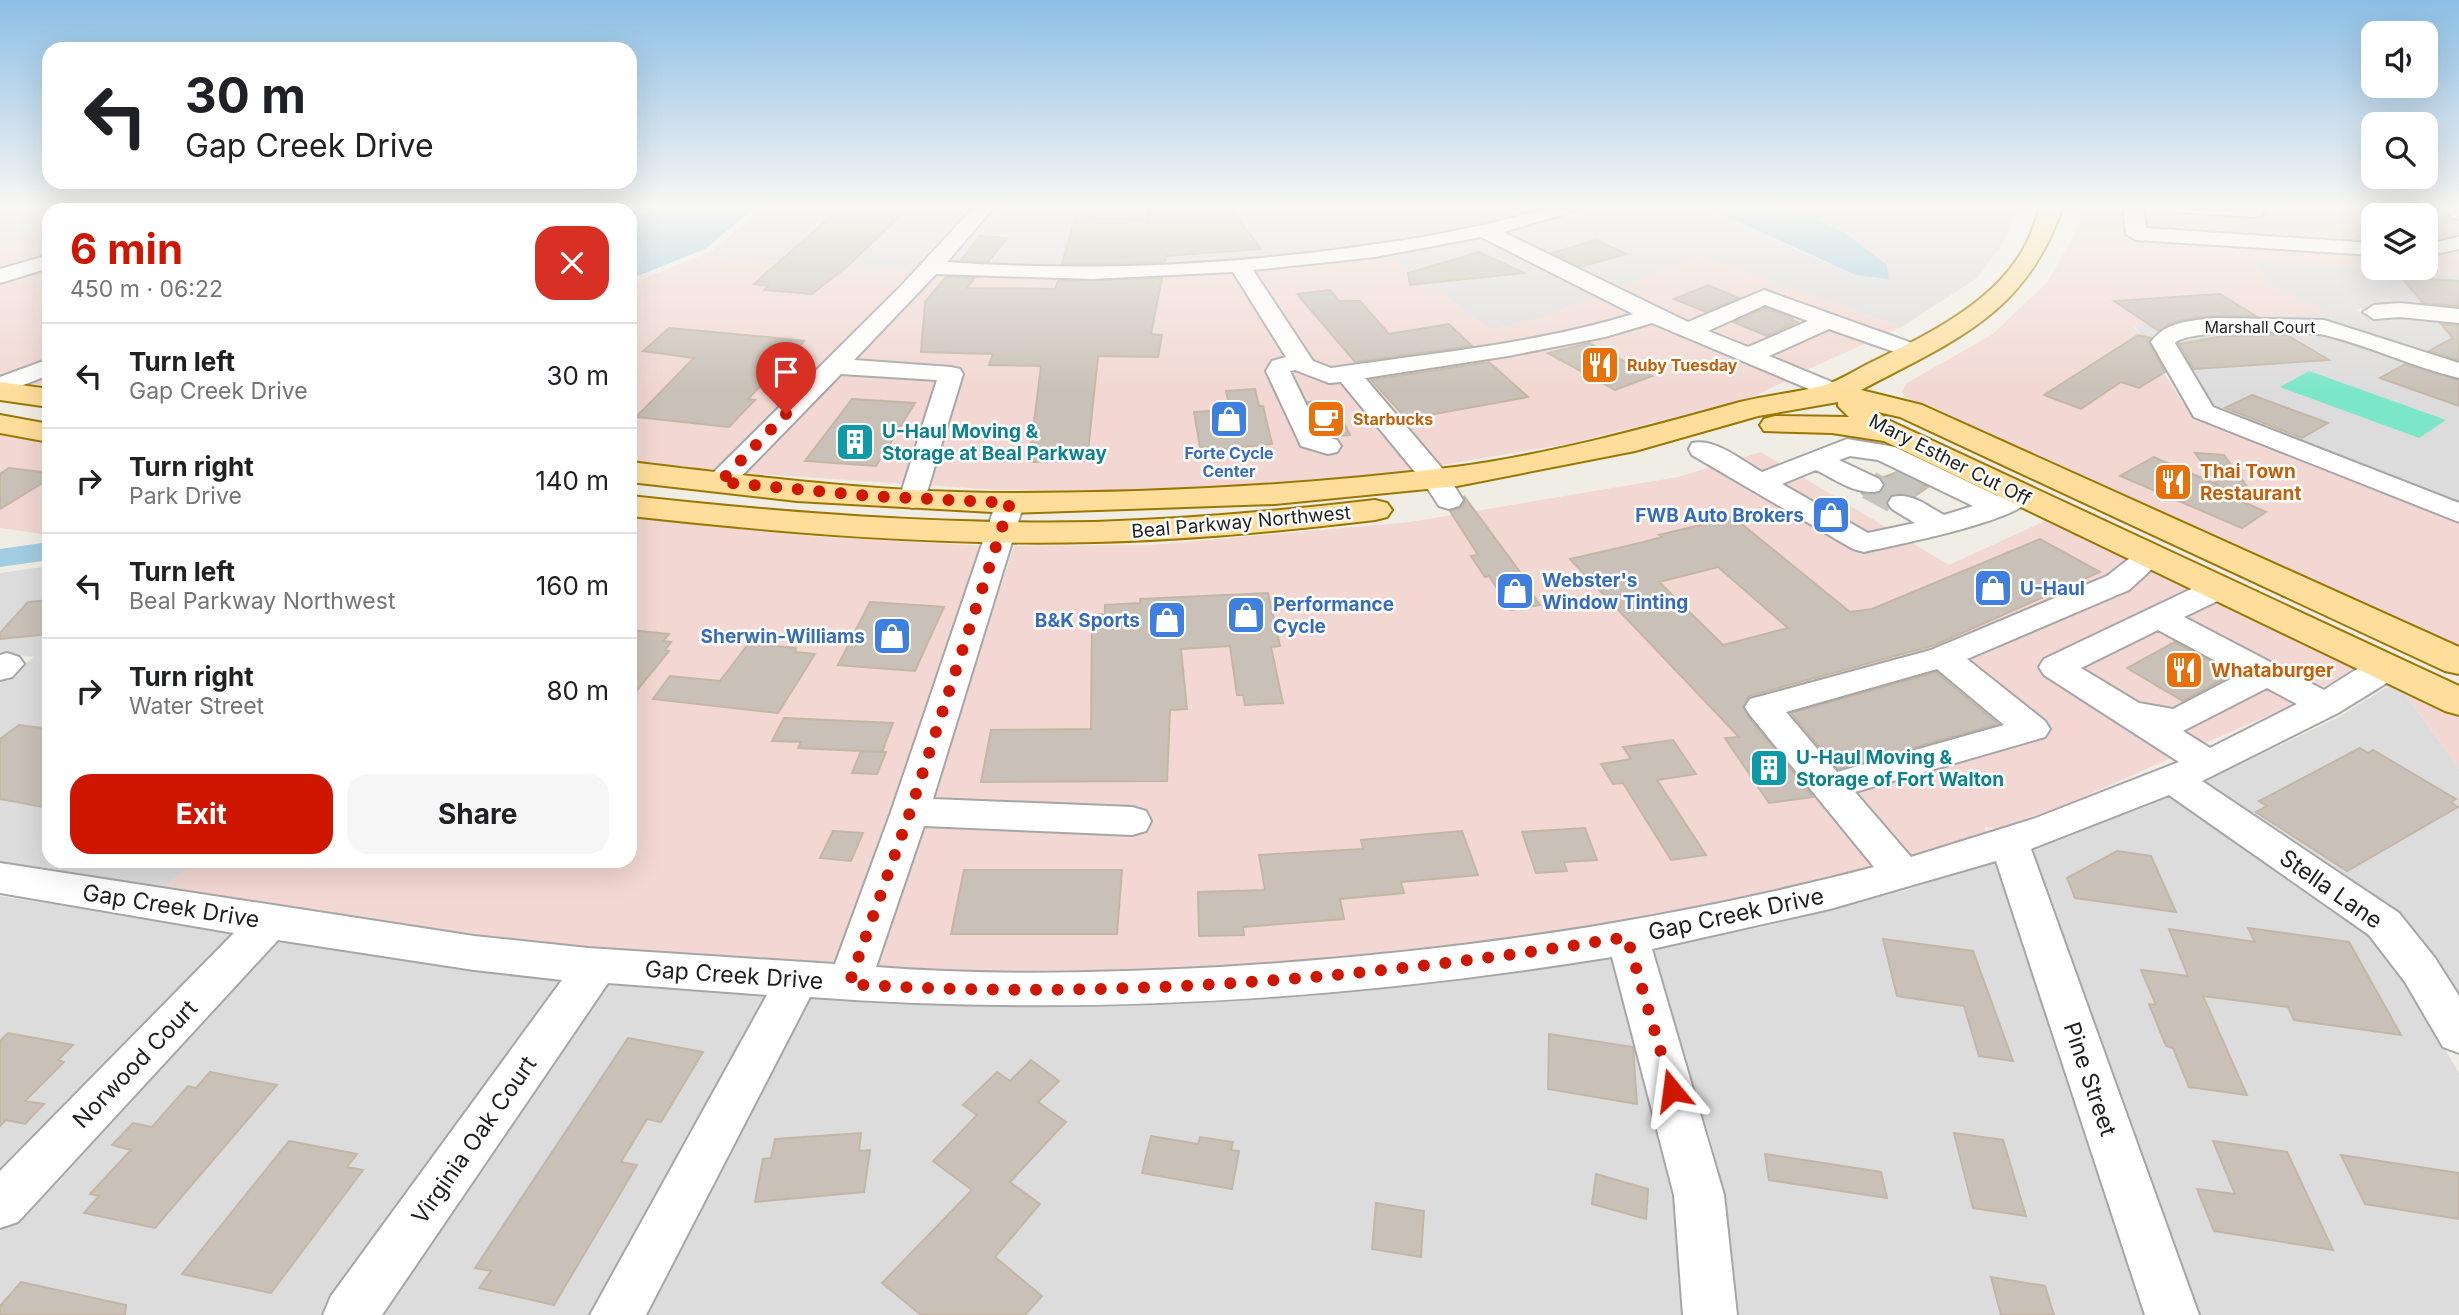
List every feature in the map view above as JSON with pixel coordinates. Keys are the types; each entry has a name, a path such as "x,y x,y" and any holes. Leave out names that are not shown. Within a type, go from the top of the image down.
{"main road":[{"name":"Beal Parkway Northwest","path":"637,507 784,524 1006,518 1197,499 1442,490 1606,474 1702,449 1775,425 1915,352 1963,323 1997,297 2024,267"},
{"path":"0,391 42,397"},
{"name":"Beal Parkway Northwest","path":"637,473 913,499 1099,533 1275,521 1442,490 1635,442 1753,408 1835,392"},
{"name":"Mary Esther Cut Off","path":"1835,392 1877,426 1998,506 2150,557 2459,702"},
{"name":"Mary Esther Cut Off","path":"1835,392 1911,411 2459,662"},
{"path":"0,424 42,432"},
{"path":"1775,425 1832,424 1891,433"},
{"path":"637,488 681,490 720,482"},
{"path":"2386,668 2417,669 2459,678"}],"street":[{"path":"0,276 28,267"},
{"path":"720,482 931,267"},
{"path":"937,267 1043,274 1187,267"},
{"path":"1240,267 1301,361 1313,372 1329,376 1350,376 1605,330 1654,315"},
{"path":"1558,267 1654,315 1698,327 1758,351 1835,392"},
{"path":"1698,327 1764,297 1915,352"},
{"path":"2374,312 2400,310 2459,316"},
{"path":"1758,351 1829,320"},
{"name":"Marshall Court","path":"2459,371 2324,327 2214,325 2180,330 2170,334 2163,342 2203,412 2459,513"},
{"path":"1301,361 1281,366 1278,371 1310,440 1328,446"},
{"path":"834,366 951,374 913,499"},
{"path":"0,386 42,369"},
{"path":"1350,376 1442,490"},
{"path":"1759,483 1847,447 1885,453 1998,506"},
{"path":"1827,455 1895,473"},
{"path":"1827,455 1869,485"},
{"path":"1940,525 1914,495 1998,506"},
{"path":"849,984 910,812 1006,518"},
{"path":"1903,875 1762,708 1943,657 2118,583 2150,557"},
{"path":"2206,762 2056,667 2217,589"},
{"path":"2158,617 2326,705"},
{"path":"1829,787 2032,729 1943,657"},
{"name":"Gap Creek Drive","path":"0,878 478,953 849,984 944,989 1132,990 1333,975 1517,955 1627,937 1750,914 1903,875 2009,842 2170,779 2326,705 2386,668"},
{"path":"2127,712 2177,721 2267,674"},
{"name":"Stella Lane","path":"2170,779 2384,924 2420,970 2459,1034"},
{"path":"910,812 1132,821"},
{"name":"Pine Street","path":"2009,842 2172,1315"},
{"name":"Norwood Court","path":"0,1205 271,922"},
{"path":"1627,937 1699,1195 1710,1315"},
{"name":"Virginia Oak Court","path":"350,1315 597,965"},
{"path":"617,1315 799,979"}],"lane":[{"path":"1702,449 1864,543 1940,525 1998,506"}],"shaded area":[{"path":"0,267 42,267 42,386 0,377"},
{"path":"672,267 853,267 915,272 717,470 637,462 637,281"},
{"path":"853,267 919,267 915,272"},
{"path":"1054,267 1130,267 1107,269"},
{"path":"1224,267 1404,267 1492,330 1544,317 1600,295 1789,379 1753,397 1572,443 1394,473 1170,490 999,490 743,473 936,273 1043,278 1108,277"},
{"path":"1404,267 1546,267 1600,295 1544,317 1492,330"},
{"path":"1569,267 1671,267 1614,290"},
{"path":"1671,267 1731,267 1902,327 1802,372 1713,336 1614,290"},
{"path":"1731,267 1845,267 1889,279 1887,267 1985,267 1977,278 1902,327"},
{"path":"2056,267 2258,267 2269,285 2329,312 2134,326 2182,402 2202,422 2459,524 2459,648 1905,398 1902,391 1907,383 1993,334 2048,281"},
{"path":"2258,267 2361,267 2361,280 2438,280 2438,273 2459,274 2459,312 2376,307 2356,310 2376,318 2393,315 2459,320 2459,366 2339,326 2208,320 2327,312 2269,285"},
{"path":"2438,267 2459,267 2459,274 2438,273"},
{"path":"2208,320 2157,331 2150,339 2157,359 2134,325"},
{"path":"2223,329 2325,331 2459,375 2459,506 2216,411 2176,345 2183,337"},
{"path":"0,434 42,442 42,534 0,528"},
{"path":"1761,452 1949,565 2045,521 2354,668 2301,701 2062,806 1998,829 1985,827 1986,833 1876,866 1739,901 1509,940 1290,964 1131,974 958,974 876,970 1014,546 1152,545 1410,522 1678,477"},
{"path":"637,518 809,536 983,546 834,966 648,954 488,939 164,889 186,868 637,868"},
{"path":"42,567 42,868 186,868 164,889 0,862 0,683 34,657 5,653 0,657 0,573"},
{"path":"2390,685 2403,691 2459,769 2459,996 2425,946 2399,919 2198,784 2337,718"},
{"path":"2403,691 2459,718 2459,769"},
{"path":"2173,794 2365,927 2397,967 2459,1073 2459,1315 2199,1315 2033,851"},
{"path":"1996,862 2144,1315 1738,1315 1725,1199 1711,1142 1652,948 1763,927 1903,891"},
{"path":"0,896 238,933 0,1178"},
{"path":"276,939 566,978 322,1315 0,1315 0,1232"},
{"path":"1611,955 1673,1192 1683,1315 377,1315 608,982 918,1004 1131,1006 1315,993"}],"green space":[{"path":"2309,371 2446,420 2419,438 2280,387"}],"water":[{"path":"637,267 659,267 637,276"},
{"path":"1839,267 1887,267 1889,279 1856,275"},
{"path":"42,543 42,561 0,567 0,549"}],"building":[{"path":"773,267 846,267 812,294 764,290 768,286 754,284"},
{"path":"1427,267 1512,267 1524,273 1410,285 1408,273"},
{"path":"946,277 975,278 967,288 1055,289 1058,281 1162,278 1151,334 1162,335 1158,357 1098,356 1087,461 1029,462 1041,366 989,365 993,354 921,352 925,302"},
{"path":"2404,280 2459,281 2459,306 2423,303"},
{"path":"1708,285 1739,298 1706,312 1674,299"},
{"path":"1330,290 1339,301 1360,301 1389,334 1449,324 1472,346 1355,362 1297,294"},
{"path":"2220,294 2256,316 2197,317 2171,323 2159,331 2114,301"},
{"path":"1765,308 1797,322 1767,336 1733,322"},
{"path":"2441,324 2459,326 2459,360 2429,351 2453,338"},
{"path":"669,328 804,341 748,399 755,400 729,427 637,417 694,358 643,351"},
{"path":"2138,335 2151,338 2149,343 2165,372 2139,388 2121,382 2081,409 2044,395"},
{"path":"2287,335 2329,360 2194,369 2179,344 2223,336"},
{"name":"Ruby Tuesday","path":"1589,343 1652,376 1615,390 1548,353"},
{"path":"1489,362 1528,397 1407,419 1371,380"},
{"path":"2405,364 2459,380 2459,406 2380,378"},
{"name":"Forte Cycle Center","path":"1255,389 1259,406 1263,406 1272,444 1214,450 1213,447 1200,447 1194,412 1230,410 1226,391"},
{"path":"2252,395 2328,423 2302,438 2225,408"},
{"name":"U-Haul Moving & Storage at Beal Parkway","path":"852,399 915,403 876,466 805,461"},
{"name":"Starbucks","path":"1327,401 1332,411 1338,411 1350,435 1333,436 1323,433 1308,402"},
{"path":"2195,453 2224,455 2251,492 2239,500 2266,512 2242,528 2120,476 2154,457 2218,485"},
{"path":"9,468 42,472 42,483 0,509 0,474"},
{"path":"1897,472 1928,487 1915,496 1892,494 1886,502 1887,507 1861,493 1879,494 1885,486 1881,478"},
{"path":"1464,496 1520,572 1517,572 1540,605 1511,610 1489,576 1485,577 1471,556 1478,555 1450,511 1461,507 1465,501"},
{"path":"1733,517 1850,612 1872,609 2040,539 2100,572 1935,645 1749,696 1743,706 1748,716 1813,797 1769,803 1725,738 1739,737 1570,559 1662,537 1659,535","holes":["1718,567 1788,628 1723,645 1659,582"]},
{"path":"1268,593 1280,646 1271,647 1283,703 1245,705 1243,695 1237,695 1230,646 1181,649 1187,709 1170,710 1167,781 981,782 991,730 1091,729 1092,615 1105,614 1105,605 1140,603 1140,599"},
{"path":"42,601 42,635 0,639 0,633 28,602"},
{"name":"Sherwin-Williams","path":"870,602 944,607 915,671 838,665"},
{"path":"637,631 669,634 663,641 671,642 665,650 669,651 637,690"},
{"name":"Whataburger","path":"2175,642 2234,674 2183,701 2127,668"},
{"path":"749,643 796,648 795,652 815,654 778,713 653,699 670,676 720,681"},
{"path":"1936,672 1998,724 1838,769 1791,713"},
{"path":"784,718 893,723 882,752 798,748 801,742 772,741"},
{"path":"19,725 42,728 42,807 0,799 0,739"},
{"path":"1673,740 1696,774 1657,780 1706,855 1671,860 1623,783 1613,784 1601,764 1631,759 1623,747"},
{"path":"2360,748 2368,753 2373,750 2456,799 2451,802 2458,807 2347,871 2256,812 2267,806 2259,801"},
{"path":"861,751 886,752 877,774 852,773"},
{"path":"1585,828 1597,860 1564,862 1567,871 1536,873 1522,832"},
{"path":"833,831 863,833 851,861 820,858"},
{"path":"1462,831 1478,875 1401,882 1404,893 1340,899 1344,919 1243,927 1244,935 1199,936 1198,892 1265,890 1259,855 1363,849 1361,840"},
{"path":"2117,851 2151,856 2176,912 2075,898 2067,878"},
{"path":"964,870 1122,870 1117,934 951,934"},
{"path":"2248,928 2349,942 2401,1035 2294,1020 2288,1007 2203,996 2247,1095 2189,1087 2173,1048 2166,1046 2149,1004 2156,1005 2141,970 2188,976 2169,929 2255,942"},
{"path":"1883,939 1973,951 2013,1061 1979,1056 1964,1006 1897,996"},
{"path":"8,1033 73,1045 58,1060 64,1062 25,1101 44,1104 25,1124 6,1120 0,1126 0,1041"},
{"path":"1549,1034 1633,1047 1637,1104 1548,1089"},
{"path":"628,1038 703,1052 661,1122 647,1119 621,1162 637,1165 554,1305 479,1288 491,1271 475,1268"},
{"path":"1031,1060 1059,1081 1038,1102 1066,1122 1010,1182 1040,1204 995,1257 1042,1296 1025,1315 921,1315 882,1283 972,1190 933,1161 977,1115 963,1105 997,1072 1010,1081"},
{"path":"210,1072 277,1085 155,1228 84,1213 99,1196 90,1194 131,1150 112,1145 133,1123 152,1127 188,1086 196,1088"},
{"path":"861,1133 859,1151 870,1150 864,1192 755,1202 763,1159 771,1158 775,1139"},
{"path":"1954,1133 2003,1140 2026,1216 1973,1208"},
{"path":"1151,1136 1198,1144 1200,1137 1233,1142 1231,1150 1239,1151 1232,1189 1142,1173"},
{"path":"289,1141 357,1154 347,1167 363,1170 271,1293 182,1274"},
{"path":"2213,1141 2287,1152 2333,1250 2214,1231 2197,1189 2235,1194"},
{"path":"1765,1154 1881,1172 1887,1198 1769,1180"},
{"path":"2341,1155 2459,1173 2459,1219 2365,1204"},
{"path":"1596,1174 1648,1189 1646,1219 1592,1204"},
{"path":"1376,1203 1424,1211 1421,1257 1372,1249"},
{"path":"1991,1277 2045,1286 2054,1315 2001,1315"},
{"path":"21,1282 126,1305 125,1315 0,1315 0,1306"}],"tunnel":[{"path":"1895,473 1926,488"},
{"path":"1869,485 1902,503"}],"place":[{"name":"Ruby Tuesday","path":"1600,365"},
{"name":"Forte Cycle Center","path":"1229,419"},
{"name":"Starbucks","path":"1326,419"},
{"name":"U-Haul Moving & Storage at Beal Parkway","path":"855,442"},
{"name":"Thai Town Restaurant","path":"2173,482"},
{"name":"FWB Auto Brokers","path":"1831,515"},
{"name":"U-Haul","path":"1993,588"},
{"name":"Webster's Window Tinting","path":"1515,591"},
{"name":"Performance Cycle","path":"1246,615"},
{"name":"B&K Sports","path":"1167,620"},
{"name":"Sherwin-Williams","path":"892,636"},
{"name":"Whataburger","path":"2184,670"},
{"name":"U-Haul Moving & Storage of Fort Walton","path":"1769,768"}],"route":[{"path":"786,414 720,482 797,491 1010,503 910,812 849,984 939,989 1132,990 1294,979 1517,955 1627,937 1672,1090"}]}
